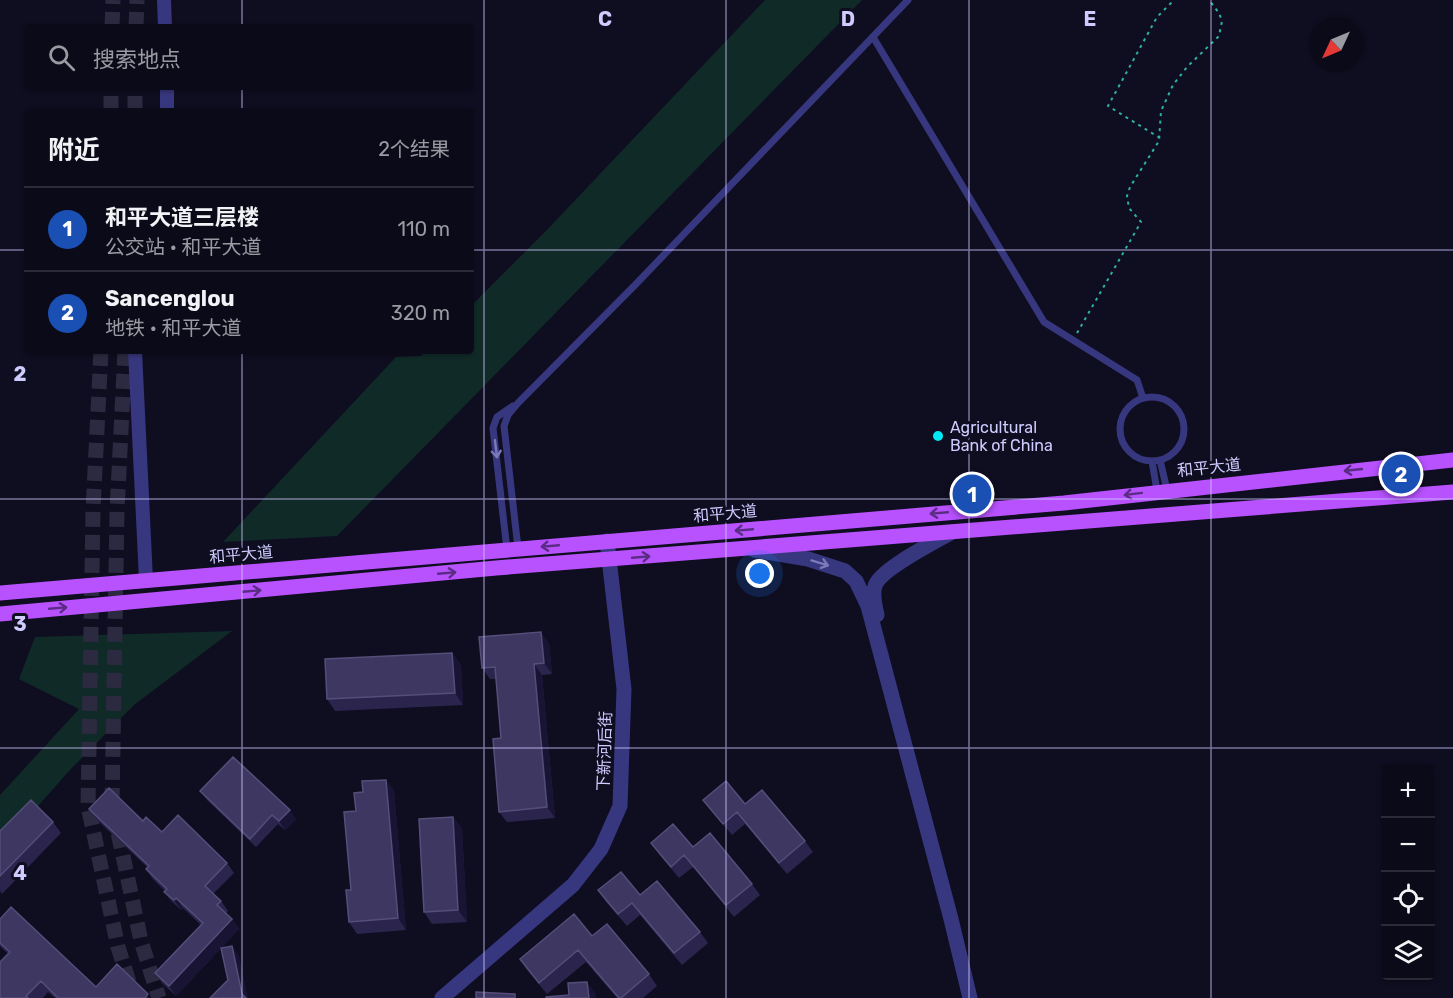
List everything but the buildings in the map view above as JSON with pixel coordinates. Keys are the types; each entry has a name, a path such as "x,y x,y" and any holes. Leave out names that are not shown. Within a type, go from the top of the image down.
{"main road":[{"name":"和平大道","path":"0,593 1064,502 1453,460"},
{"path":"0,614 608,559 1453,492"}],"street":[{"path":"164,0 165,24"},
{"path":"166,90 167,108"},
{"path":"135,354 146,580"},
{"path":"952,532 892,567 881,576 874,586 874,604 976,998"},
{"name":"下新河后街","path":"442,998 573,885 601,849 620,806 624,689 607,541"},
{"path":"742,549 808,560 846,571 856,581 868,606 970,998"}],"lane":[{"path":"513,549 504,426 508,415 908,0"},
{"path":"873,37 1044,322 1137,380 1143,398"},
{"path":"1143,398 1160,398 1168,401 1183,421 1184,429 1180,445 1175,452 1156,460 1144,460 1130,452 1121,438 1120,429 1124,413 1129,406 1143,398"},
{"path":"1156,460 1162,491"}],"path":[{"path":"1160,138 1108,106 1157,17 1174,0"},
{"path":"1073,340 1141,222 1130,208 1127,196 1160,138 1161,111 1173,85 1186,67 1215,41 1222,29 1219,13 1209,0"}],"green space":[{"path":"765,0 862,0 337,536 223,542 396,357 423,354 474,354 474,303 543,234"},
{"path":"232,631 134,705 69,771 0,849 0,795 79,709 19,679 35,637"}],"tunnel":[{"path":"112,24 113,0"},
{"path":"136,24 137,0"},
{"path":"111,90 111,108"},
{"path":"135,90 135,108"},
{"path":"101,354 93,510 88,806 118,947 134,998"},
{"path":"125,354 117,511 112,804 141,941 159,998"}],"place":[{"name":"Agricultural Bank of China","path":"938,436"},
{"name":"Sancenglou","path":"1401,474"},
{"name":"和平大道三层楼","path":"972,494"}]}
